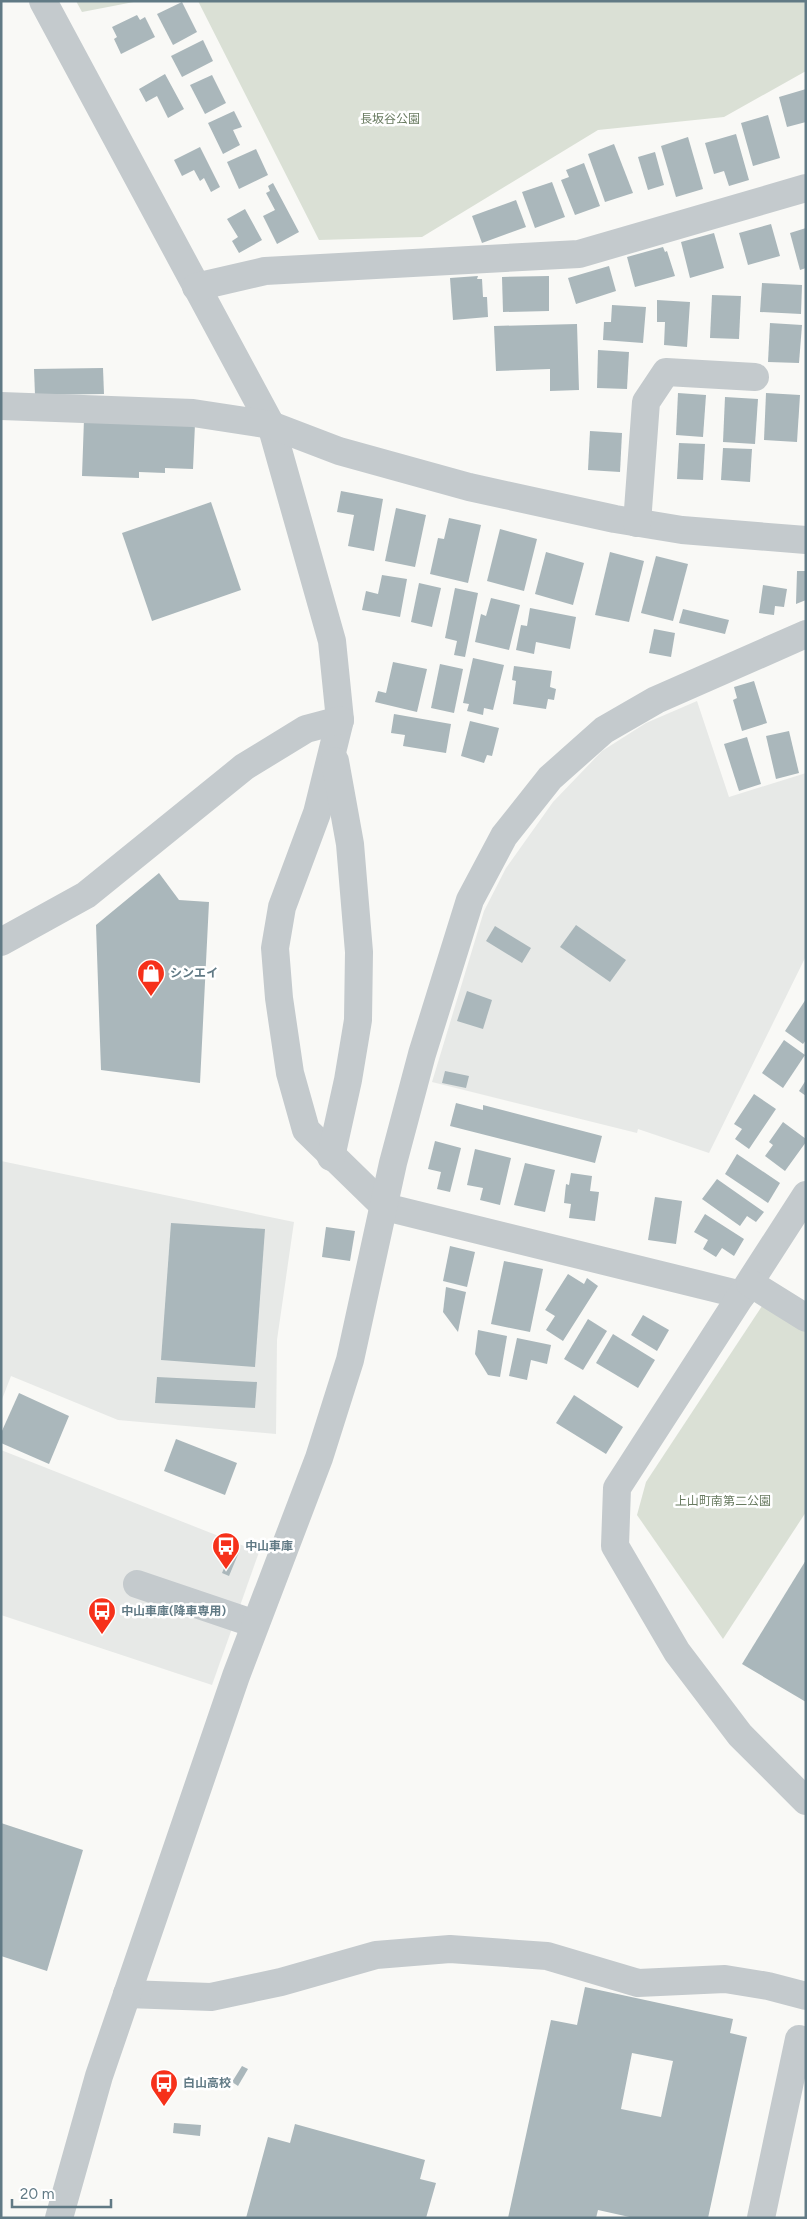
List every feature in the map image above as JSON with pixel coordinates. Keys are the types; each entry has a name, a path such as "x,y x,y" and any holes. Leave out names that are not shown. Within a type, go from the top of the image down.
{"street":[{"path":"43,1 271,425 332,641 340,720 317,813 282,907 276,948 279,998 290,1073 306,1130 331,1157 385,1207 746,1289 806,1318"},
{"path":"196,287 265,271 579,254 806,188"},
{"path":"637,523 646,402 666,372 755,377"},
{"path":"1,406 193,413 271,425 339,451 470,487 637,523 682,530 806,540"},
{"path":"59,2218 99,2076 255,1624 319,1458 344,1378 385,1207 393,1163 422,1054 470,900 504,836 550,778 604,730 656,700 806,634"},
{"path":"1,942 86,895 244,767 306,729 340,720"},
{"path":"331,1157 348,1080 358,1020 359,952 350,844 333,752"},
{"path":"806,1195 617,1488 615,1546 677,1652 740,1735 806,1801"},
{"path":"137,1584 255,1624"},
{"path":"127,1994 211,1997 281,1982 376,1955 450,1949 547,1956 638,1983 725,1979 768,1986 806,1996"},
{"path":"761,2218 799,2039"}],"shaded area":[{"path":"697,701 729,797 806,773 806,956 709,1153 638,1129 637,1133 432,1082 484,911 506,868 553,802 602,751 646,723"},
{"path":"1,1161 294,1222 277,1340 276,1434 118,1420 11,1376 1,1402"},
{"path":"1,1450 259,1552 212,1685 1,1615"}],"green space":[{"path":"76,1 139,1 82,12"},
{"name":"長坂谷公園","path":"198,1 806,1 806,71 724,117 598,130 422,237 319,240"},
{"name":"上山町南第二公園","path":"768,1297 806,1323 806,1512 723,1639 637,1515 646,1482"}],"building":[{"path":"182,2 197,32 173,45 157,14"},
{"path":"137,15 140,20 145,17 155,37 121,54 114,39 117,37 112,27"},
{"path":"203,40 213,61 182,77 171,56"},
{"path":"165,74 184,109 168,118 157,96 146,102 139,89"},
{"path":"212,75 226,103 205,114 190,85"},
{"path":"806,89 806,122 787,127 779,97"},
{"path":"234,111 242,127 233,130 240,145 223,154 208,123"},
{"path":"768,115 780,158 753,166 741,123"},
{"path":"736,134 749,180 729,186 724,171 714,174 705,143"},
{"path":"688,137 703,189 676,197 661,146"},
{"path":"614,144 633,193 605,202 588,154"},
{"path":"200,147 220,187 211,192 204,178 200,181 194,170 182,176 174,160"},
{"path":"256,149 268,175 239,189 227,162"},
{"path":"655,152 664,185 648,190 638,157"},
{"path":"584,163 600,206 575,215 561,180 569,177 566,170"},
{"path":"552,182 565,217 535,228 522,192"},
{"path":"273,183 299,232 277,244 263,216 275,210 266,193 270,191 268,186"},
{"path":"516,200 526,227 482,243 472,216"},
{"path":"245,209 262,240 239,253 232,241 238,237 227,219"},
{"path":"771,224 780,256 748,265 739,233"},
{"path":"806,228 806,268 800,270 790,233"},
{"path":"714,233 724,268 690,278 681,242"},
{"path":"663,247 665,252 667,251 675,276 635,287 627,257"},
{"path":"609,266 616,291 576,304 568,278"},
{"path":"478,276 477,279 482,279 483,297 487,297 488,317 453,320 450,278"},
{"path":"549,276 549,311 503,312 502,277"},
{"path":"762,283 802,285 801,314 760,312"},
{"path":"712,295 741,296 739,339 710,338"},
{"path":"657,300 690,302 687,347 664,345 665,322 657,322"},
{"path":"612,305 646,307 643,343 603,340 604,322 611,322"},
{"path":"770,323 802,325 799,363 768,362"},
{"path":"577,324 579,390 550,391 550,369 496,371 494,326"},
{"path":"598,350 629,352 627,389 597,388"},
{"path":"103,368 104,394 35,395 34,369"},
{"path":"678,393 706,395 703,437 676,435"},
{"path":"766,393 800,395 797,442 764,440"},
{"path":"725,397 758,399 755,444 723,442"},
{"path":"84,419 195,424 193,469 165,468 165,473 139,472 139,478 82,476"},
{"path":"590,431 622,433 620,472 588,470"},
{"path":"679,443 705,444 703,480 677,479"},
{"path":"723,448 752,449 750,482 721,480"},
{"path":"341,491 383,499 374,551 348,546 354,515 337,512"},
{"path":"211,502 241,590 152,621 122,533"},
{"path":"396,508 426,515 415,567 385,561"},
{"path":"449,518 481,525 468,583 430,574 438,538 444,539"},
{"path":"500,529 537,539 524,591 487,581"},
{"path":"546,552 584,563 573,605 535,594"},
{"path":"610,552 644,561 629,622 595,615"},
{"path":"656,556 688,564 673,621 641,613"},
{"path":"797,571 806,571 806,600 796,604"},
{"path":"382,575 407,579 400,617 362,610 366,591 378,594"},
{"path":"419,583 441,588 432,627 411,622"},
{"path":"763,585 787,589 784,607 775,606 774,615 759,613"},
{"path":"455,588 478,593 465,657 454,655 457,641 445,638"},
{"path":"491,598 520,605 509,650 475,642 481,614 486,616"},
{"path":"530,608 576,617 570,649 536,642 534,654 516,650 521,625 527,626"},
{"path":"683,609 729,620 725,634 679,623"},
{"path":"654,629 675,633 671,657 649,653"},
{"path":"473,658 504,665 493,710 484,708 483,715 467,711 469,704 463,703"},
{"path":"393,662 427,669 417,712 375,702 378,691 386,693"},
{"path":"440,664 463,669 454,713 431,708"},
{"path":"514,666 552,671 550,687 556,689 554,700 548,699 546,709 513,704 516,681 512,680"},
{"path":"754,681 767,723 742,731 733,700 737,698 734,687"},
{"path":"394,714 451,724 446,753 403,746 405,735 391,733"},
{"path":"470,721 499,728 492,756 487,755 484,763 461,756"},
{"path":"789,731 799,773 776,779 766,736"},
{"path":"747,737 761,784 739,791 724,744"},
{"name":"シンエイ","path":"159,873 179,900 209,902 200,1083 101,1070 96,925"},
{"path":"576,925 626,960 610,982 560,947"},
{"path":"495,926 531,948 522,963 486,941"},
{"path":"467,991 492,1000 483,1029 457,1021"},
{"path":"806,999 806,1040 803,1044 785,1031"},
{"path":"784,1040 805,1055 783,1088 762,1073"},
{"path":"445,1071 469,1076 466,1088 442,1083"},
{"path":"806,1080 806,1096 799,1091"},
{"path":"754,1094 776,1109 749,1149 735,1139 742,1129 734,1124"},
{"path":"456,1103 483,1110 483,1105 602,1136 595,1163 450,1126"},
{"path":"783,1122 806,1139 806,1142 785,1171 765,1156 773,1145 769,1142"},
{"path":"435,1141 461,1148 450,1192 437,1189 441,1172 428,1169"},
{"path":"475,1149 511,1158 500,1205 480,1200 483,1188 467,1185"},
{"path":"737,1154 780,1183 768,1203 725,1174"},
{"path":"525,1163 555,1170 545,1212 514,1205"},
{"path":"571,1173 592,1176 590,1191 599,1192 595,1221 569,1218 571,1204 564,1203 566,1184 569,1185"},
{"path":"717,1179 764,1212 756,1222 747,1216 740,1226 702,1199"},
{"path":"655,1197 682,1201 676,1244 648,1240"},
{"path":"705,1214 744,1239 734,1256 722,1248 716,1257 703,1249 708,1240 694,1232"},
{"path":"171,1223 265,1229 255,1367 161,1360"},
{"path":"326,1227 355,1231 350,1261 322,1257"},
{"path":"450,1246 475,1252 467,1287 443,1281"},
{"path":"504,1261 543,1269 530,1332 491,1324"},
{"path":"568,1274 584,1284 587,1278 598,1286 563,1341 546,1330 555,1316 545,1310"},
{"path":"446,1287 466,1292 458,1332 443,1312"},
{"path":"643,1315 669,1330 657,1351 631,1335"},
{"path":"588,1319 607,1331 583,1370 564,1359"},
{"path":"478,1330 507,1336 500,1377 488,1375 475,1354"},
{"path":"613,1334 655,1360 638,1388 596,1363"},
{"path":"517,1338 551,1345 547,1364 531,1360 527,1380 509,1376"},
{"path":"157,1377 257,1382 255,1408 155,1403"},
{"path":"19,1393 69,1416 49,1464 1,1443 1,1433"},
{"path":"574,1395 623,1427 606,1454 556,1423"},
{"path":"176,1439 237,1463 225,1495 164,1471"},
{"path":"232,1549 239,1552 229,1576 222,1573"},
{"path":"806,1560 806,1702 742,1664"},
{"path":"1,1823 83,1850 47,1971 1,1956"},
{"path":"585,1987 733,2019 730,2033 747,2037 708,2218 634,2218 598,2210 596,2218 508,2218 551,2020 577,2025","holes":["632,2053 673,2061 661,2117 621,2109"]},
{"path":"242,2066 248,2069 238,2086 232,2082"},
{"path":"174,2123 201,2125 200,2136 173,2133"},
{"path":"295,2124 425,2160 420,2179 436,2183 426,2218 246,2218 268,2137 290,2143"}],"place":[{"name":"シンエイ","path":"151,997"},
{"name":"中山車庫","path":"226,1570"},
{"name":"中山車庫(降車専用)","path":"102,1635"},
{"name":"白山高校","path":"164,2107"}]}
